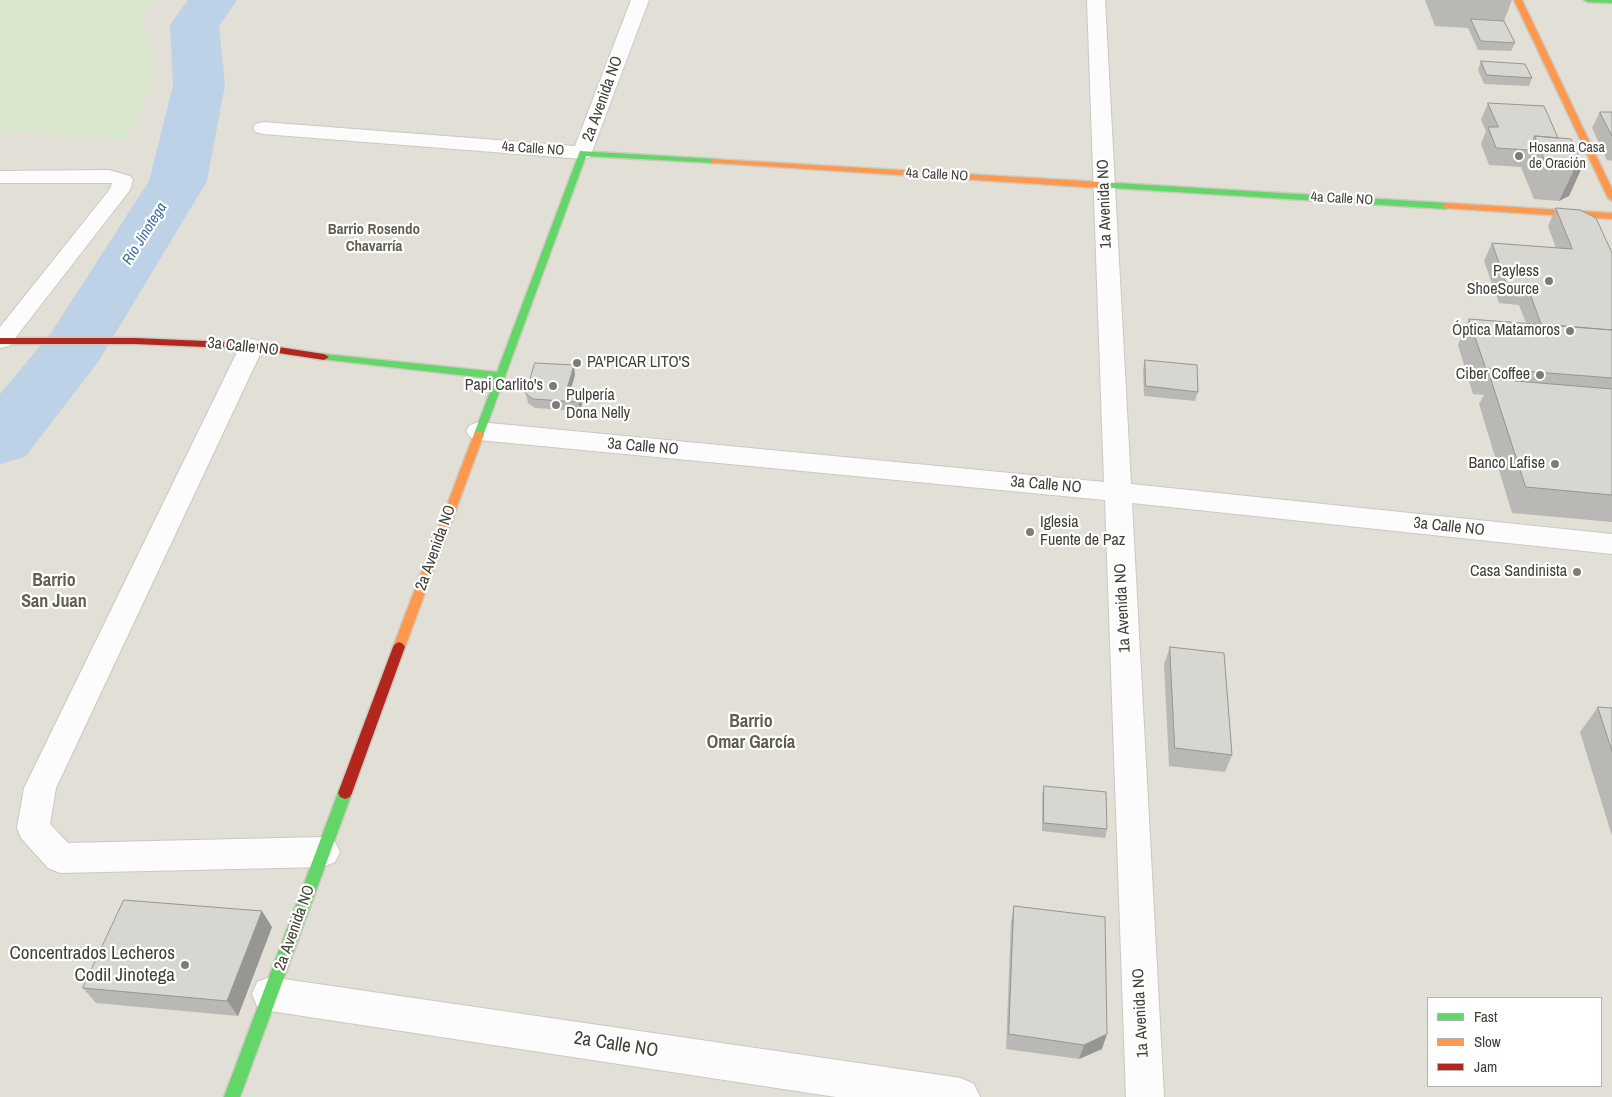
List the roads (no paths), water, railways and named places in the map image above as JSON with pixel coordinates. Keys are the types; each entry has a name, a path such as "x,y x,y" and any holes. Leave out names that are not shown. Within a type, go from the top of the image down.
{"street":[{"name":"2a Avenida NO","path":"232,1097 640,0"},
{"name":"1a Avenida NO","path":"1096,0 1145,1097"},
{"path":"1518,0 1612,198"},
{"path":"1588,0 1612,1"},
{"name":"4a Calle NO","path":"263,128 583,153 1612,216"},
{"path":"0,177 109,176 123,180 120,190 1,341"},
{"name":"3a Calle NO","path":"1,341 135,341 252,346 346,360 500,376"},
{"path":"252,346 40,788 33,828 60,858 323,852"},
{"name":"3a Calle NO","path":"480,431 1118,492 1612,544"},
{"name":"2a Calle NO","path":"270,994 961,1097"}],"waterway":[{"name":"Río Jinotega","path":"0,440 75,347 178,181 199,85 194,25 213,0"}],"place":[{"name":"Hosanna Casa de Oración","path":"1519,156"},
{"name":"Payless ShoeSource","path":"1549,281"},
{"name":"Óptica Matamoros","path":"1570,331"},
{"name":"PA'PICAR LITO'S","path":"577,363"},
{"name":"Ciber Coffee","path":"1540,375"},
{"name":"Papi Carlito's","path":"553,386"},
{"name":"Pulpería Dona Nelly","path":"556,405"},
{"name":"Banco Lafise","path":"1555,464"},
{"name":"Iglesia Fuente de Paz","path":"1030,532"},
{"name":"Casa Sandinista","path":"1577,572"},
{"name":"Concentrados Lecheros Codil Jinotega","path":"185,965"}],"district":[{"name":"Barrio Rosendo Chavarría","path":"374,238"},
{"name":"Barrio San Juan","path":"54,591"},
{"name":"Barrio Omar García","path":"751,732"}]}
